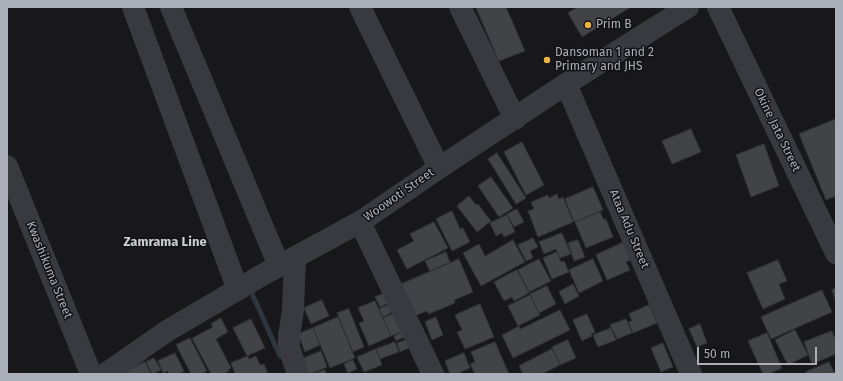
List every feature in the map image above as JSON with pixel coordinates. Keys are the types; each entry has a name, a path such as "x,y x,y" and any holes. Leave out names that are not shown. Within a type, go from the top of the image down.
{"street":[{"path":"133,7 265,274 295,282 289,348 298,374"},
{"path":"171,7 265,274"},
{"path":"360,7 439,168"},
{"path":"460,7 514,119"},
{"name":"Woowoti Street","path":"105,374 167,331 265,274 360,222 566,84 688,7"},
{"name":"Okine Jata Street","path":"718,7 836,253"},
{"name":"Ataa Adu Street","path":"566,84 691,374"},
{"name":"Kwashikuma Street","path":"7,166 91,374"},
{"path":"360,222 433,374"}],"building":[{"path":"476,7 506,7 525,51 499,61"},
{"name":"Prim B","path":"578,7 631,7 582,37 568,13"},
{"path":"836,119 836,196 826,200 799,134"},
{"path":"691,129 701,152 672,164 662,141"},
{"path":"522,142 544,185 526,195 504,152"},
{"path":"764,144 779,186 751,197 736,155"},
{"path":"497,153 526,198 516,204 488,159"},
{"path":"491,177 513,208 499,217 478,186"},
{"path":"593,187 603,210 574,222 565,199"},
{"path":"557,194 559,199 563,197 573,222 538,237 528,211 534,209 531,202 548,195 549,198"},
{"path":"469,196 476,205 478,204 491,221 477,232 457,206"},
{"path":"517,209 524,222 514,227 507,214"},
{"path":"452,211 460,229 463,228 470,242 452,251 436,219"},
{"path":"600,212 604,220 606,219 613,237 586,248 575,222"},
{"path":"507,215 515,232 504,237 502,233 496,236 490,223"},
{"path":"434,222 448,248 407,269 397,250 414,241 410,234"},
{"path":"562,233 571,254 560,258 556,249 544,254 539,242"},
{"path":"533,238 538,247 530,251 533,258 526,261 518,245"},
{"path":"513,240 525,262 481,286 463,253 479,244 485,256"},
{"path":"578,240 585,257 574,261 568,243"},
{"path":"624,242 632,259 626,262 630,270 607,280 596,255"},
{"path":"446,252 450,262 430,271 425,261"},
{"path":"557,252 561,262 564,261 569,272 552,279 543,258"},
{"path":"459,259 473,292 454,300 455,303 429,314 427,311 412,317 399,285"},
{"path":"539,259 551,281 529,292 518,270"},
{"path":"593,259 603,281 579,293 569,270"},
{"path":"778,260 787,281 779,284 785,299 763,309 747,273"},
{"path":"517,270 529,293 514,301 512,297 504,301 494,282"},
{"path":"573,284 579,296 565,304 559,292"},
{"path":"547,286 556,304 539,313 530,294"},
{"path":"836,288 836,299 835,299 832,290"},
{"path":"822,290 832,312 771,339 761,317"},
{"path":"385,293 389,303 380,307 375,297"},
{"path":"530,295 540,315 518,326 508,306"},
{"path":"322,300 329,316 311,324 304,308"},
{"path":"375,301 391,336 369,346 359,323 364,321 358,308"},
{"path":"390,304 393,312 383,317 379,309"},
{"path":"480,304 494,337 465,349 457,332 462,330 455,315"},
{"path":"649,305 657,323 633,333 628,322 632,321 629,314"},
{"path":"349,309 364,347 353,352 337,313"},
{"path":"560,310 570,330 513,358 502,335 519,326 520,329"},
{"path":"396,313 404,331 391,336 383,318"},
{"path":"587,314 595,332 591,334 592,336 582,341 573,320"},
{"path":"338,317 355,358 330,368 313,328"},
{"path":"436,317 443,335 432,340 425,322"},
{"path":"221,318 228,332 216,339 231,368 224,374 211,374 192,338 213,327 211,324"},
{"path":"251,319 265,348 247,356 233,328"},
{"path":"626,319 632,333 617,339 610,325"},
{"path":"700,324 707,343 697,347 689,329"},
{"path":"313,328 320,345 305,352 298,334"},
{"path":"611,328 616,340 598,347 593,335"},
{"path":"795,330 808,355 788,365 775,340"},
{"path":"832,331 836,341 836,354 812,364 804,342"},
{"path":"402,332 404,337 396,341 394,336"},
{"path":"767,333 782,368 768,374 763,374 748,341"},
{"path":"190,338 207,371 201,374 191,374 176,345"},
{"path":"406,340 409,348 400,352 397,343"},
{"path":"568,340 576,358 560,365 552,347"},
{"path":"395,342 399,352 380,359 376,349"},
{"path":"495,342 509,374 475,374 470,364 475,362 471,352"},
{"path":"663,343 673,367 661,372 651,348"},
{"path":"376,349 382,365 364,372 357,357"},
{"path":"552,349 560,365 542,374 523,374 519,366"},
{"path":"321,351 327,367 307,374 301,359"},
{"path":"175,353 184,371 180,374 169,374 168,371 163,373 158,361"},
{"path":"464,353 470,368 457,374 450,374 445,361"},
{"path":"248,356 249,359 256,356 260,365 264,364 268,374 235,374 231,363"},
{"path":"154,358 161,370 152,374 146,362"},
{"path":"353,360 357,369 348,373 344,364"},
{"path":"145,362 151,374 124,374 124,372"},
{"path":"829,362 835,374 807,374 806,372"},
{"path":"325,370 326,374 313,374"}],"waterway":[{"path":"250,289 280,356"}],"place":[{"name":"Prim B","path":"588,25"},
{"name":"Dansoman 1 and 2 Primary and JHS","path":"547,60"}],"district":[{"name":"Zamrama Line","path":"165,242"}]}
